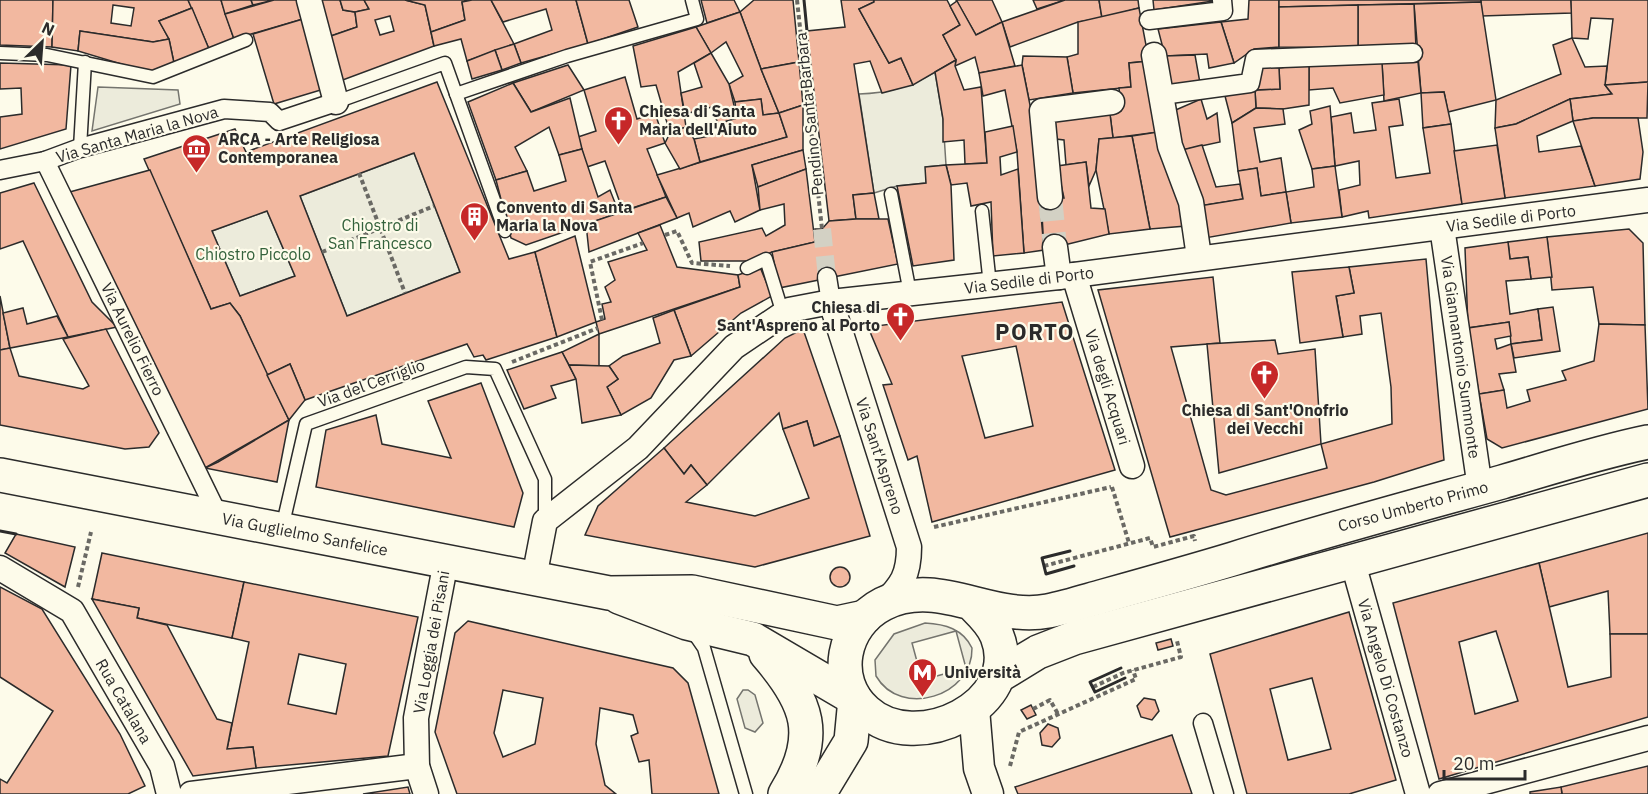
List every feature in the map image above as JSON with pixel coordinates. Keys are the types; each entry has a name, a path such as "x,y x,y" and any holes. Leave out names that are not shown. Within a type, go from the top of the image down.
{"main road":[{"name":"Corso Umberto Primo","path":"972,604 1023,613 1047,611 1188,562 1345,524 1648,442"},
{"name":"Via Guglielmo Sanfelice","path":"0,475 609,592"},
{"path":"874,610 854,631 844,665 847,683 855,699 867,713 884,722 917,729 937,727 958,720 974,709 997,677 1038,652 1074,638 1648,480"},
{"path":"609,592 692,592 837,623 927,593 948,595 972,604 997,635 1001,655 997,677"},
{"path":"609,592 687,623 753,639 855,699"},
{"path":"753,639 788,679 799,697 805,716 803,758 785,794"},
{"path":"819,794 851,741 855,699"}],"street":[{"path":"309,0 336,102"},
{"path":"1149,20 1223,11 1222,0"},
{"path":"1162,95 1250,83 1255,60 1413,53"},
{"path":"1154,55 1170,146 1191,202 1199,257"},
{"name":"Via Santa Maria la Nova","path":"0,170 45,161 80,148 224,109 270,112 279,122 336,102"},
{"path":"1050,198 1042,111 1112,102"},
{"name":"Via Aurelio Fierro","path":"45,161 219,517"},
{"name":"Via Sedile di Porto","path":"545,521 638,448 734,346 789,310 831,302 1067,276 1648,200"},
{"name":"Via Giannantonio Summonte","path":"1442,227 1480,488"},
{"name":"Via degli Acquari","path":"1055,247 1132,466"},
{"path":"827,277 831,302"},
{"name":"Via Sant'Aspreno","path":"831,302 909,547 909,565 901,587 874,610"},
{"path":"534,578 545,521"},
{"name":"Via Loggia dei Pisani","path":"426,794 417,766 416,718 446,561"},
{"name":"Via Angelo Di Costanzo","path":"1353,563 1418,794"},
{"path":"0,568 72,611"},
{"name":"Rua Catalana","path":"72,611 162,765 169,794"},
{"path":"974,709 979,768 988,794"},
{"path":"1203,723 1224,794"},
{"path":"1440,794 1648,738"},
{"path":"190,794 417,766"}],"lane":[{"path":"504,231 456,94 567,56 697,19 692,0"},
{"path":"0,53 47,55 153,77 246,40"},
{"path":"80,148 85,62"},
{"name":"Via Santa Maria la Nova","path":"336,102 445,63 456,94"},
{"path":"891,194 910,293"},
{"path":"981,211 990,285"},
{"path":"747,268 766,259 783,314"},
{"name":"Via del Cerriglio","path":"282,529 306,424 466,367 495,369"},
{"path":"495,369 545,479 545,521"},
{"path":"687,623 704,648 746,794"}],"path":[{"name":"Pendino Santa Barbara","path":"797,0 822,229"},
{"path":"359,173 405,293"},
{"path":"322,252 434,206"},
{"path":"665,235 677,231 692,263 747,268"},
{"path":"602,320 590,262 643,243"},
{"path":"495,369 598,327"},
{"path":"934,527 1135,481 1132,466"},
{"path":"1111,487 1129,543"},
{"path":"72,611 91,532"},
{"path":"1044,566 1150,538 1153,548 1194,536 1188,562"},
{"path":"1093,687 1133,670 1181,657 1176,641"},
{"path":"1010,767 1019,732 1136,679 1133,670"},
{"path":"1033,709 1050,700 1058,714"}],"green space":[{"path":"935,72 943,119 946,165 926,167 926,183 897,186 874,193 859,94 898,88 917,82"},
{"path":"98,87 178,90 180,104 92,131"},
{"name":"Chiostro di San Francesco","path":"414,153 460,272 347,316 300,196"},
{"name":"Chiostro Piccolo","path":"267,211 295,276 240,296 212,231"},
{"path":"925,623 953,629 964,636 972,648 969,665 961,679 949,689 934,696 918,699 902,697 887,689 876,676 875,660 894,634","holes":["956,631 966,668 922,680 912,643"]},
{"path":"743,690 748,690 755,695 763,723 755,732 745,728 737,699"}],"building":[{"path":"0,0 53,0 52,47 0,45"},
{"path":"53,0 188,0 192,8 159,21 169,39 153,42 80,31 78,51 52,47","holes":["113,5 134,8 131,26 111,23"]},
{"path":"188,0 221,0 234,39 209,49"},
{"path":"221,0 251,0 253,5 225,14"},
{"path":"251,0 274,0 253,5"},
{"path":"274,0 299,0 303,19 234,39 225,14"},
{"path":"317,0 340,0 343,10 355,12 357,27 328,37"},
{"path":"340,0 364,0 369,9 355,12 343,10"},
{"path":"364,0 405,0 425,5 434,46 340,81 328,37 357,27 355,12 369,9","holes":["390,16 394,31 380,35 375,20"]},
{"path":"405,0 472,0 462,2 465,20 431,32 425,5"},
{"path":"491,0 514,44 467,61 461,39 434,46 431,32 465,20 462,2"},
{"path":"491,0 576,0 588,44 521,63 514,44 552,30 546,9 503,22"},
{"path":"576,0 629,0 638,27 588,44"},
{"path":"701,0 734,0 740,12 707,23"},
{"path":"754,0 793,0 799,62 761,69 740,12"},
{"path":"841,0 874,0 859,9 889,63 901,58 913,85 882,93 870,61 854,64 874,193 853,195 856,219 829,221 807,31 845,27"},
{"path":"874,0 947,0 960,25 943,35 956,60 913,85 901,58 889,63 859,9"},
{"path":"956,0 992,0 1002,22 976,35"},
{"path":"1033,0 1065,0 1037,9"},
{"path":"1065,0 1099,0 1102,18 1078,22 1010,47 1002,22"},
{"path":"1099,0 1138,0 1139,8 1102,18"},
{"path":"1153,0 1212,0 1213,1 1154,10"},
{"path":"1249,0 1279,0 1279,47 1254,49 1234,63 1221,22 1248,19"},
{"path":"1279,0 1481,0 1481,2 1279,7"},
{"path":"1481,0 1571,0 1572,13 1482,16"},
{"path":"1571,0 1648,0 1648,82 1605,85 1613,19 1591,18 1588,39 1572,38"},
{"path":"957,1 976,35 1002,22 1015,66 979,73 975,57 955,66 956,60 943,35 960,25 950,6"},
{"path":"1481,2 1496,100 1448,112 1444,92 1421,93 1414,4"},
{"path":"1414,4 1416,48 1358,48 1358,5"},
{"path":"1358,5 1358,48 1279,47 1279,7"},
{"path":"192,8 209,49 174,63 169,39 159,21"},
{"path":"1139,8 1149,61 1129,63 1131,87 1073,93 1067,57 1078,54 1078,22"},
{"path":"740,12 779,113 763,115 761,99 735,102 729,84 743,76 726,42 711,53 696,27"},
{"path":"303,19 324,89 274,104 253,34"},
{"path":"1221,22 1234,63 1209,68 1207,54 1165,56 1158,29"},
{"path":"696,27 711,53 678,72 686,127 670,133 656,85 641,87 633,46"},
{"path":"80,31 153,42 169,39 174,63 151,73 78,51"},
{"path":"1572,38 1585,67 1607,66 1605,85 1612,94 1570,99 1516,124 1495,128 1496,100 1561,74 1553,45"},
{"path":"514,44 521,63 502,70 495,50"},
{"path":"495,50 502,70 472,79 467,61"},
{"path":"711,53 729,84 737,118 718,124 712,107 685,114 681,93 702,87 694,63"},
{"path":"1195,55 1200,83 1168,86 1165,56"},
{"path":"1023,56 1067,57 1073,93 1029,100 1022,65"},
{"path":"956,60 955,66 964,90 981,87 987,163 965,164 964,140 943,142 943,119 935,72"},
{"path":"1149,61 1158,132 1113,138 1110,114 1121,111 1119,88 1131,87 1129,63"},
{"path":"799,62 803,105 779,113 761,69"},
{"path":"1418,62 1421,93 1384,101 1382,63"},
{"path":"0,63 71,65 66,129 0,149 0,117 22,114 21,88 0,89"},
{"path":"1382,63 1384,95 1340,103 1333,88 1309,90 1309,64"},
{"path":"1309,64 1309,105 1283,109 1256,108 1255,90 1280,89 1279,68"},
{"path":"568,65 584,90 531,112 513,83"},
{"path":"1022,65 1033,120 1044,250 1024,253 1017,152 1005,90 983,96 979,73"},
{"path":"1258,65 1279,68 1280,89 1255,90"},
{"name":"Chiesa di Santa Maria dell'Aiuto","path":"625,77 637,119 655,113 665,143 647,149 666,197 623,211 605,161 587,167 578,137 596,131 584,90"},
{"name":"Convento di Santa Maria la Nova","path":"437,82 509,259 535,252 557,337 486,360 483,355 474,357 467,344 305,400 290,364 267,375 240,316 230,303 211,309 144,159 235,129 246,152","holes":["414,153 460,272 347,316 300,196","267,211 295,276 240,296 212,231"]},
{"path":"1648,82 1647,118 1593,118 1573,121 1570,99 1612,94 1605,85"},
{"path":"513,83 531,112 570,98 582,149 559,155 549,127 515,147 527,171 496,180 468,102"},
{"path":"1255,90 1256,108 1232,123 1225,96"},
{"path":"1444,92 1451,124 1423,128 1421,93"},
{"path":"761,99 763,115 779,113 787,137 700,162 694,139 720,134 718,124 737,118 735,102"},
{"path":"1201,99 1207,119 1217,113 1220,142 1178,151 1171,112"},
{"path":"1399,99 1403,125 1389,127 1396,178 1430,173 1423,128 1451,124 1462,204 1369,218 1368,211 1342,217 1339,190 1360,185 1359,161 1335,166 1331,117 1351,113 1354,133 1376,130 1372,103"},
{"path":"1570,99 1573,121 1537,136 1539,152 1581,146 1595,186 1505,198 1495,128 1516,124"},
{"path":"803,105 803,150 752,165 760,210 735,222 730,211 693,227 689,213 677,218 657,175 787,137 779,113"},
{"path":"1330,106 1335,166 1312,169 1299,130 1312,124 1310,111"},
{"path":"1256,108 1283,109 1285,124 1254,128 1260,162 1281,158 1286,192 1261,196 1257,168 1238,171 1232,123"},
{"path":"1110,114 1113,138 1099,139 1096,170 1089,186 1086,162 1066,165 1064,140 1056,139 1053,118"},
{"path":"1593,118 1638,118 1643,152 1640,179 1595,186 1573,121"},
{"path":"1013,126 1017,152 1000,157 1001,175 1018,169 1024,253 993,256 991,202 971,206 967,183 951,185 946,165 987,163 985,132"},
{"path":"686,127 694,139 700,162 680,169 665,143 670,133"},
{"path":"1158,132 1186,226 1150,229 1132,136"},
{"path":"1132,136 1150,229 1109,234 1096,170 1099,139"},
{"path":"1202,145 1216,187 1240,184 1243,199 1199,206 1178,151"},
{"path":"1497,145 1505,198 1462,204 1454,151"},
{"path":"582,149 598,197 610,190 619,213 526,245 511,238 496,180 527,171 534,191 566,181 559,155"},
{"path":"803,150 806,169 758,187 752,165"},
{"path":"1086,162 1091,208 1105,209 1109,234 1044,250 1041,197 1064,198 1057,166"},
{"path":"946,165 951,185 954,260 913,266 897,186 926,183 925,167"},
{"path":"1335,166 1342,217 1291,223 1286,192 1314,187 1312,169"},
{"path":"1257,168 1261,196 1286,192 1291,223 1205,238 1199,206 1243,199 1238,171"},
{"path":"806,169 815,242 772,252 750,261 701,261 699,242 762,228 766,236 785,225 784,204 760,210 758,187"},
{"path":"150,170 211,309 230,303 240,316 289,420 205,468 66,193"},
{"path":"34,183 92,302 117,327 68,337 23,241 0,249 0,193"},
{"path":"874,193 879,219 856,219 853,195"},
{"path":"666,197 677,218 589,252 586,224"},
{"path":"888,219 898,264 779,288 772,252 815,242 815,229 822,229 829,221"},
{"path":"660,225 677,267 738,275 740,287 599,334 596,322 605,319 602,304 611,302 605,287 615,280 608,262 647,250 638,233"},
{"path":"1629,229 1643,243 1645,325 1599,324 1593,287 1552,290 1547,237"},
{"path":"575,236 596,322 557,337 535,252"},
{"path":"1547,237 1552,277 1531,279 1528,257 1510,259 1508,242"},
{"path":"1508,242 1510,259 1528,257 1531,279 1506,281 1510,314 1538,309 1542,340 1511,344 1509,322 1468,328 1465,248"},
{"path":"1426,259 1444,460 1374,482 1170,537 1098,290 1213,277 1220,343 1171,347 1211,490 1226,495 1327,468 1321,444 1392,424 1391,387 1381,313 1360,316 1362,334 1343,337 1336,296 1354,293 1349,267"},
{"path":"760,267 772,296 741,313 691,356 674,310 740,287 738,275"},
{"path":"1349,267 1354,293 1336,296 1343,337 1300,343 1292,272"},
{"path":"0,296 10,348 0,350"},
{"path":"1062,302 1115,470 932,522 917,456 908,460 883,385 892,384 868,327","holes":["1016,346 1033,426 985,438 962,356"]},
{"path":"1553,307 1560,351 1514,358 1511,344 1542,340 1538,309"},
{"path":"23,308 27,324 57,316 68,337 10,348 3,313"},
{"path":"674,310 691,356 674,360 651,398 621,415 607,387 618,379 609,366 623,356 660,343 653,318"},
{"path":"1509,322 1511,336 1495,339 1497,349 1511,344 1516,372 1499,374 1504,390 1479,394 1468,328"},
{"path":"1599,324 1645,325 1648,409 1502,448 1487,439 1479,394 1504,390 1507,408 1530,401 1527,390 1566,380 1562,371 1594,361"},
{"path":"106,329 159,433 149,447 125,449 0,425 0,350 10,348 19,376 83,389 89,386 63,339"},
{"path":"803,329 840,436 814,446 807,421 783,429 779,413 707,485 691,465 684,474 664,448 785,338"},
{"path":"599,334 599,366 569,365 562,352"},
{"name":"Chiesa di Sant'Onofrio dei Vecchi","path":"1275,340 1278,354 1315,349 1321,444 1219,473 1207,344"},
{"path":"562,352 576,379 551,386 556,398 524,409 507,370"},
{"path":"290,364 305,400 289,420 267,375"},
{"path":"569,365 609,366 618,379 607,387 621,415 582,423 576,379"},
{"path":"481,383 523,493 514,527 316,487 326,430 376,415 382,444 451,458 428,401"},
{"path":"289,420 277,482 205,468 218,462"},
{"path":"807,421 814,446 840,436 870,536 755,567 585,535 598,506 664,448 684,474 691,465 707,485 686,502 755,516 809,498 783,429"},
{"path":"1648,533 1648,634 1610,634 1608,591 1549,607 1539,563"},
{"path":"16,534 75,547 65,587 5,553"},
{"path":"102,553 244,582 232,638 137,618 139,608 92,599"},
{"path":"1539,563 1568,687 1611,677 1610,634 1648,634 1648,717 1439,779 1393,603","holes":["1496,631 1518,701 1475,714 1459,642"]},
{"path":"840,567 847,570 850,577 847,584 840,587 833,584 830,577 833,570"},
{"path":"244,582 418,617 388,756 256,768 253,747 227,749 249,642 232,638","holes":["299,654 346,664 336,714 288,704"]},
{"path":"0,587 42,609 120,734 145,786 128,794 0,794 0,779 7,783 53,711 0,677"},
{"path":"92,599 139,608 137,618 167,625 217,719 232,723 227,749 253,747 256,768 193,776"},
{"path":"1349,612 1396,780 1349,794 1247,794 1210,654","holes":["1312,678 1331,749 1288,760 1270,689"]},
{"path":"468,621 673,668 688,683 719,794 652,794 649,760 639,762 631,736 638,733 633,715 600,708 596,744 605,785 616,794 457,794 435,732 455,633","holes":["503,690 543,698 535,744 503,757 494,733"]},
{"path":"1171,639 1173,646 1158,650 1156,643"},
{"path":"1144,698 1155,700 1159,711 1152,720 1141,717 1137,706"},
{"path":"1031,705 1036,715 1027,719 1021,710"},
{"path":"1048,724 1058,728 1060,738 1052,747 1042,745 1040,733"},
{"path":"1172,735 1192,794 1018,794 1015,787"},
{"path":"1648,766 1648,794 1562,794 1561,787"},
{"path":"408,787 410,794 363,794"},
{"path":"1561,787 1562,794 1530,794 1530,792"}],"tunnel":[{"path":"1050,197 1055,247"},
{"path":"822,229 827,277"}],"wall":[{"path":"804,0 807,31"},
{"path":"0,531 16,534"},
{"path":"1070,551 1042,558 1046,574 1074,566"},
{"path":"1121,668 1090,682 1095,692 1125,678"}],"place":[{"name":"Chiesa di Santa Maria dell'Aiuto","path":"618,146"},
{"name":"ARCA - Arte Religiosa Contemporanea","path":"197,174"},
{"name":"Convento di Santa Maria la Nova","path":"475,242"},
{"name":"Chiesa di Sant'Aspreno al Porto","path":"901,342"},
{"name":"Chiesa di Sant'Onofrio dei Vecchi","path":"1265,400"},
{"name":"Università","path":"923,698"}],"district":[{"name":"PORTO","path":"1035,331"}]}
